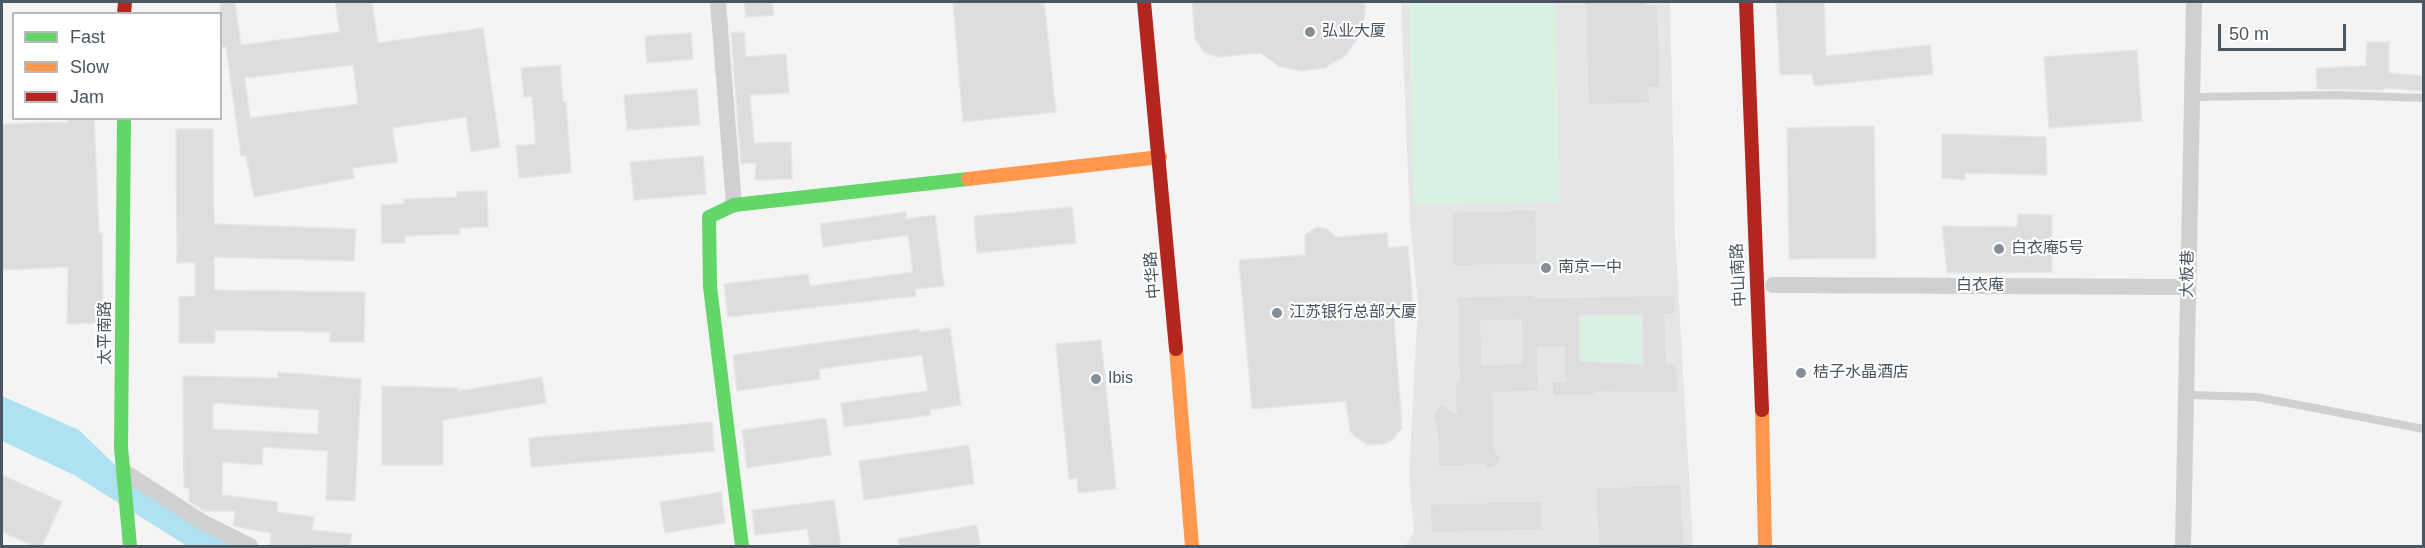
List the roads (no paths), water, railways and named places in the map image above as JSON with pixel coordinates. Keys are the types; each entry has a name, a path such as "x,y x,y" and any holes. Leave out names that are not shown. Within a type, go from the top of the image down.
{"main road":[{"name":"中华路","path":"1144,2 1160,157 1192,546"},
{"name":"太平南路","path":"124,120 121,447 130,546"},
{"path":"742,546 710,287 709,217 734,205 1160,157"}],"street":[{"path":"718,2 734,205"},
{"name":"大板巷","path":"2183,546 2188,395 2194,2"},
{"name":"白衣庵","path":"1773,285 2188,287"},
{"path":"123,471 202,522 250,546"}],"lane":[{"path":"1746,2 1747,119 1764,441 1764,546"},
{"path":"2192,98 2337,95 2424,98"},
{"path":"2188,395 2257,398 2424,429"}],"water":[{"path":"2,396 79,430 136,485 241,546 187,546 74,475 2,441"}],"place":[{"name":"弘业大厦","path":"1310,32"},
{"name":"白衣庵5号","path":"1999,249"},
{"name":"南京一中","path":"1546,268"},
{"name":"江苏银行总部大厦","path":"1277,313"},
{"name":"桔子水晶酒店","path":"1801,373"},
{"name":"Ibis","path":"1096,379"}]}
